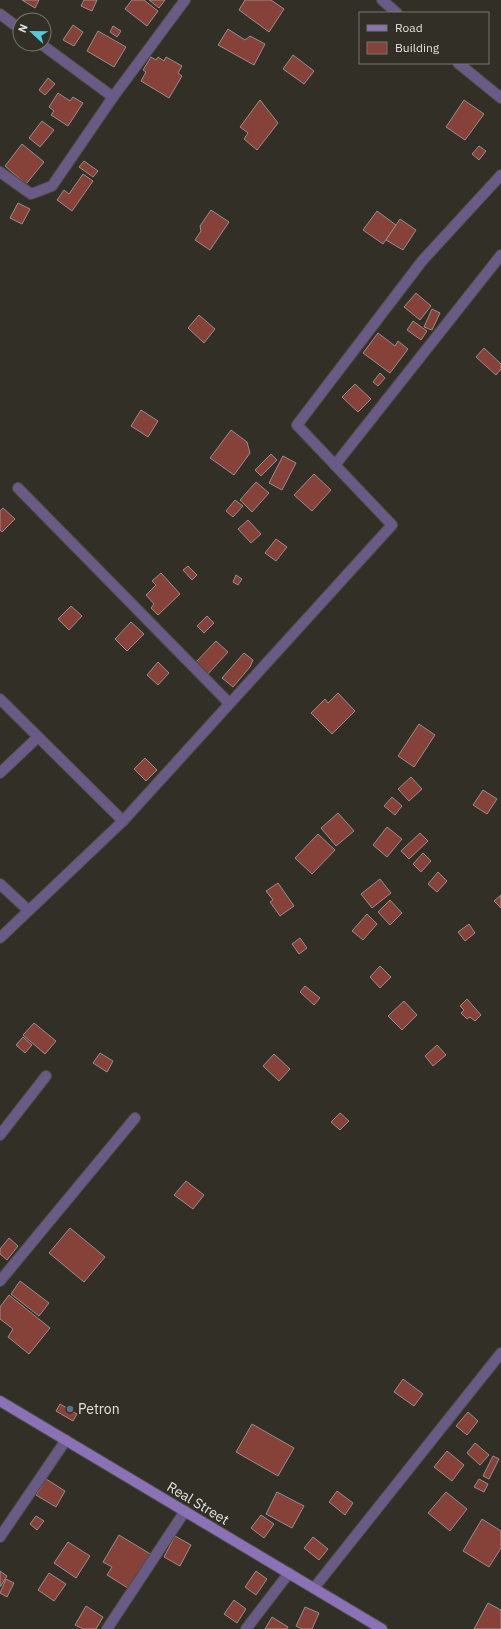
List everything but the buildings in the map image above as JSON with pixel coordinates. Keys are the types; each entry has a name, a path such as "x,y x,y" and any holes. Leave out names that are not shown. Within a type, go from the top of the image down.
{"main road":[{"name":"Real Street","path":"0,1401 382,1629"}],"street":[{"path":"0,172 31,194 52,186 113,97 185,0"},
{"path":"382,0 397,12"},
{"path":"0,14 12,22"},
{"path":"52,52 113,97"},
{"path":"459,64 501,98"},
{"path":"0,938 123,821 392,525 297,425 422,261 501,175"},
{"path":"335,465 501,255"},
{"path":"18,488 229,703"},
{"path":"0,700 123,821"},
{"path":"0,773 38,737"},
{"path":"0,884 28,910"},
{"path":"0,1135 46,1076"},
{"path":"0,1282 135,1118"},
{"path":"314,1588 501,1353"},
{"path":"0,1537 66,1440"},
{"path":"107,1629 185,1511"},
{"path":"246,1629 289,1573"}],"place":[{"name":"Petron","path":"70,1409"}]}
